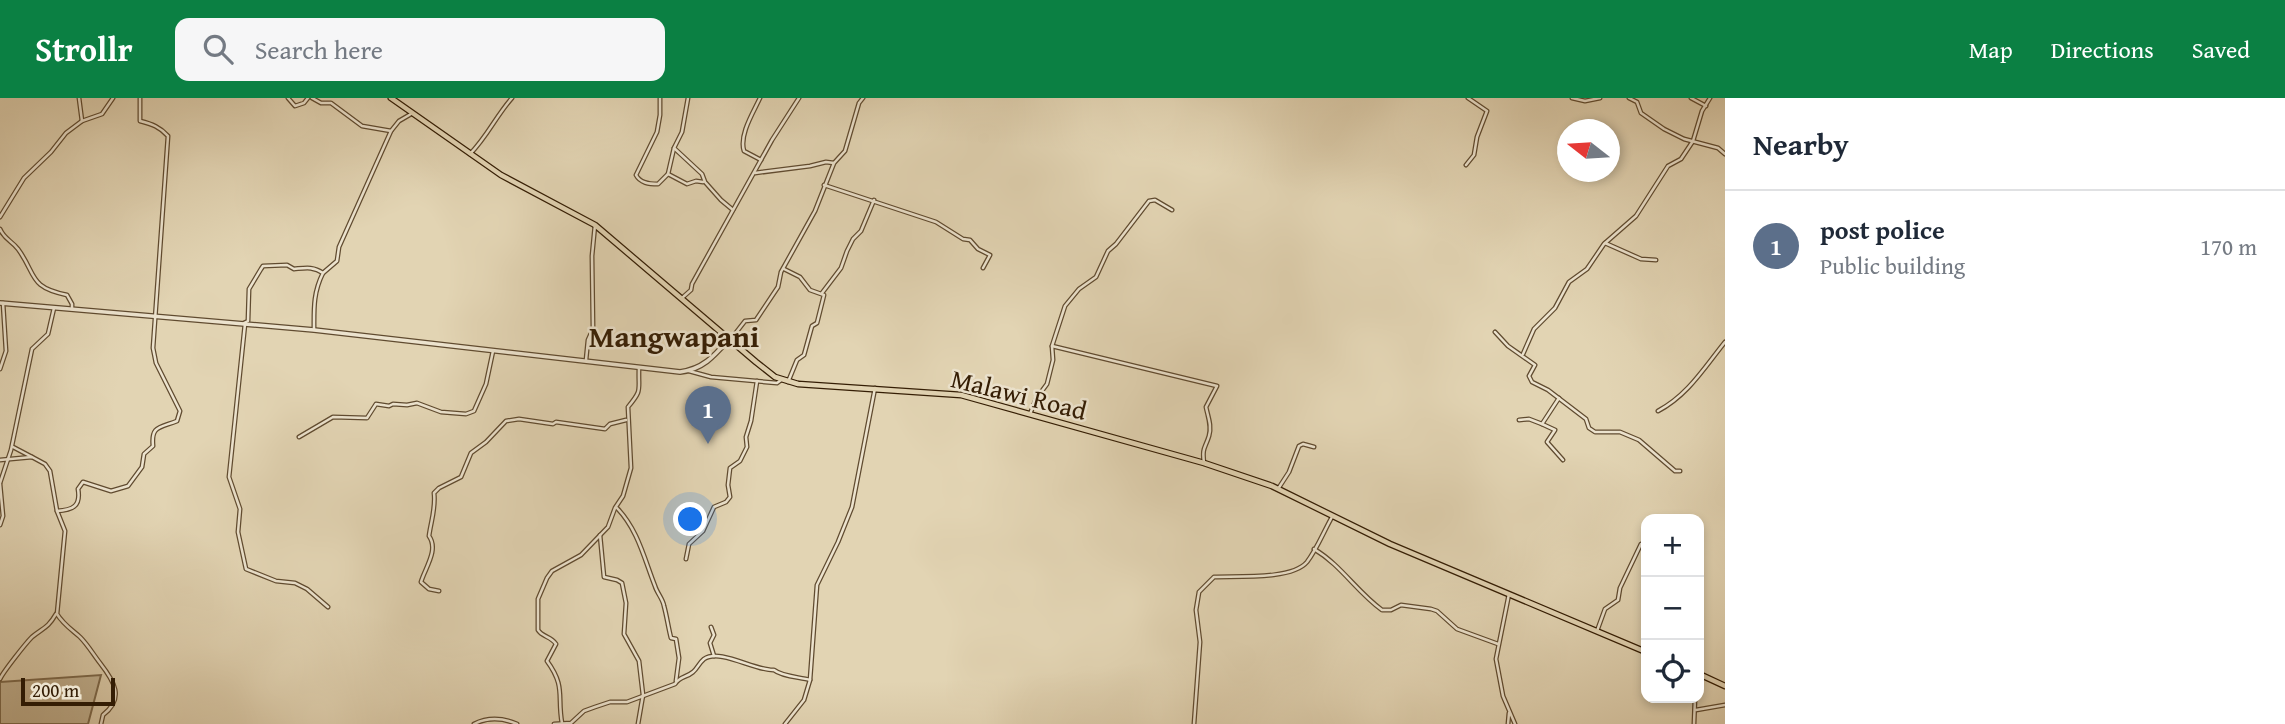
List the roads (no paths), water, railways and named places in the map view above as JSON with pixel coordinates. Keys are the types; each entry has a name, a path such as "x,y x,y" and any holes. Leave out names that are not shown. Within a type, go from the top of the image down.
{"main road":[{"name":"Malawi Road","path":"391,98 501,175 595,225 756,362 782,380 961,395 1205,463 1278,489 1390,544 1641,650"},
{"path":"1704,678 1725,686"}],"street":[{"path":"79,98 82,121"},
{"path":"0,216 24,178 66,133 82,121 102,114 113,98"},
{"path":"57,511 72,510 75,507 78,489 83,482 111,491 128,486 142,467 144,454 153,446 151,438 155,429 177,421 179,416 179,408 174,403 156,363 153,348 168,136 162,129 140,121 140,98"},
{"path":"288,98 295,106 310,98 321,103 331,103 362,126 391,131"},
{"path":"470,154 482,142 512,98"},
{"path":"660,98 659,127 636,175 641,181 658,184 668,174 674,148 682,132 688,98"},
{"path":"760,98 743,136 742,146 744,151 761,160"},
{"path":"682,298 691,290 761,160 799,98"},
{"path":"689,371 706,364 745,321 755,320 764,310 815,211 834,163 848,144 859,103 863,98"},
{"path":"1466,165 1474,155 1477,137 1487,111 1468,98"},
{"path":"1572,98 1584,102 1600,98"},
{"path":"1629,98 1637,102 1641,113 1664,129 1718,148 1725,154"},
{"path":"1691,98 1706,106"},
{"path":"1523,355 1534,329 1555,308 1569,282 1587,269 1605,243 1636,216 1668,166 1679,162 1693,141 1702,111 1710,98"},
{"path":"314,330 313,300 316,288 323,273 337,261 339,247 391,131 399,121 411,114"},
{"path":"674,148 702,174 705,182 733,210"},
{"path":"755,173 834,163"},
{"path":"668,174 687,184 705,182"},
{"path":"824,185 936,222 970,240 978,249 990,255 983,268"},
{"path":"1030,414 1036,399 1047,384 1053,360 1052,346 1065,306 1079,289 1096,277 1105,255 1152,199 1172,211"},
{"path":"788,382 797,360 804,355 812,326 817,323 822,293 841,268 874,200"},
{"path":"586,360 588,340 593,329 592,257 595,225"},
{"path":"0,229 4,237 17,247 34,280 67,296 72,309"},
{"path":"1605,243 1641,259 1656,260"},
{"path":"323,273 317,269 294,269 288,265 263,266 249,289 248,321 244,323 229,477 240,509 238,532 246,569 276,581 295,583 328,607"},
{"path":"784,268 800,277 810,289 822,293"},
{"path":"0,369 6,351 2,303 314,330 639,368 689,371 710,377 778,383 782,380"},
{"path":"0,525 3,516 0,484 32,349 48,334 54,308"},
{"path":"1495,332 1508,346 1535,365 1529,376 1532,382 1586,419 1595,432 1620,432 1633,437 1675,471 1680,471"},
{"path":"1658,411 1672,404 1690,388 1725,342"},
{"path":"1052,346 1217,386 1206,407 1210,422 1209,434 1203,448 1205,463"},
{"path":"299,437 333,417 367,418 376,404 389,406 417,403 441,412 466,414 474,411 486,384 493,351"},
{"path":"562,723 562,692 547,661 556,644 538,630 538,599 552,571 582,555 608,527 624,495 631,468 628,405 637,398 640,388 639,368"},
{"path":"686,559 689,544 703,531 714,508 730,497 730,468 740,461 747,447 746,437 757,381"},
{"path":"785,724 804,700 810,680 817,585 852,507 875,388"},
{"path":"1542,424 1559,398"},
{"path":"439,591 429,589 421,582 432,552 433,541 429,536 430,520 436,503 434,493 461,477 471,453 506,421 519,419 605,429 610,424 627,420"},
{"path":"1520,420 1529,419 1555,430 1547,442 1563,460"},
{"path":"1278,489 1289,472 1299,446 1303,444 1314,447"},
{"path":"0,679 3,671 31,638 49,627 57,614 65,531 57,511 50,471 44,464 11,446"},
{"path":"0,460 32,457"},
{"path":"616,507 626,517 631,530 642,545 645,561 664,606 671,638 676,639 679,658 676,681"},
{"path":"1194,724 1200,642 1196,610 1199,592 1214,577 1288,572 1301,567 1333,516"},
{"path":"600,535 604,577 620,580 624,588 625,634 639,661 643,695 638,724"},
{"path":"1597,631 1605,609 1618,600 1620,588 1641,544"},
{"path":"1314,549 1337,564 1343,575 1382,611 1401,606 1431,609 1457,629 1498,645"},
{"path":"1509,594 1496,659 1509,713 1515,724"},
{"path":"57,614 65,626 87,645 114,683 116,689 111,709 103,715 101,724"},
{"path":"711,627 714,635 709,643 714,656"},
{"path":"554,724 571,723 584,712 610,702 627,702 692,673 703,660 714,656 810,680"},
{"path":"1694,724 1695,703"},
{"path":"1696,710 1725,705"},
{"path":"1508,724 1509,713"},
{"path":"474,724 481,720 500,719 517,724"}],"place":[{"name":"post police","path":"708,444"}],"district":[{"name":"Mangwapani","path":"674,336"}]}
